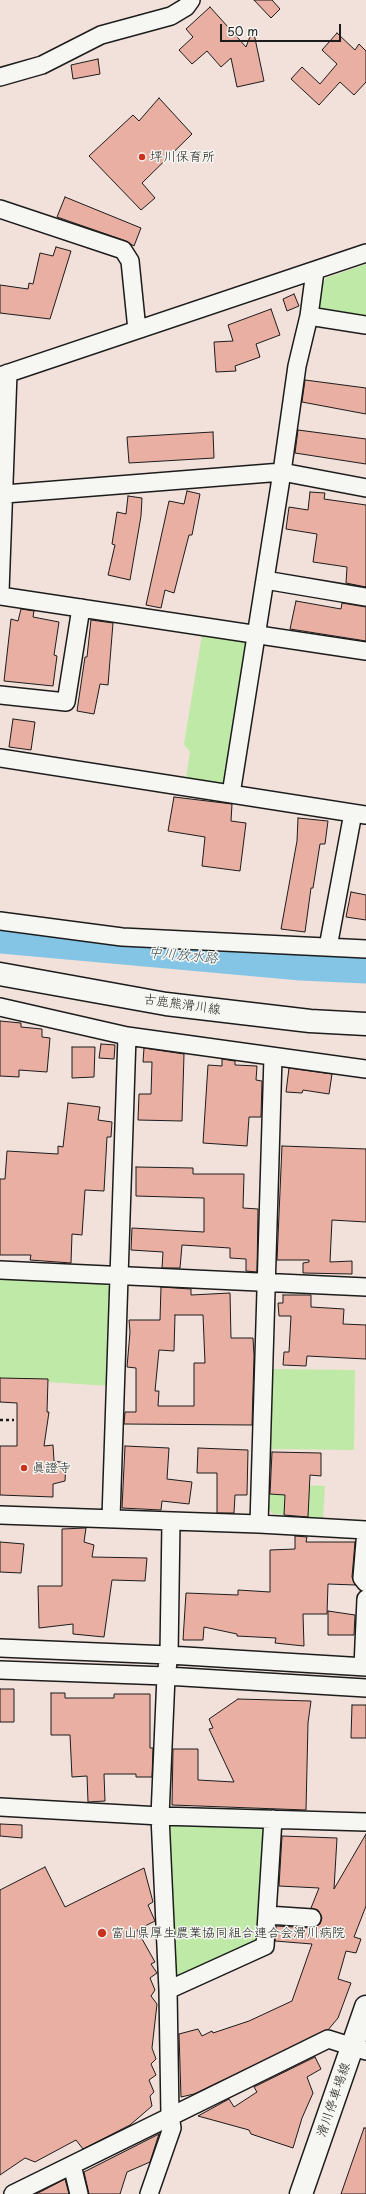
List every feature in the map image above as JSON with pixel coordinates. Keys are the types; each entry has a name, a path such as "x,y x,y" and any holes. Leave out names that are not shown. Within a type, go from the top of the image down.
{"main road":[{"name":"古鹿熊滑川線","path":"0,974 166,1004 310,1021 366,1024"},
{"name":"滑川停車場線","path":"301,2194 359,2049 366,2007"}],"street":[{"path":"0,77 42,65 101,35 171,16 186,8 191,0"},
{"path":"0,209 123,250 130,261 137,330"},
{"path":"0,592 4,494 4,374 366,254"},
{"path":"231,794 282,472 297,366 309,316 315,271"},
{"path":"309,316 366,325"},
{"path":"4,494 282,472 366,488"},
{"path":"265,580 366,597"},
{"path":"0,596 366,651"},
{"path":"0,695 66,702 81,608"},
{"path":"0,758 359,814 328,947"},
{"path":"0,921 122,937 366,949"},
{"path":"0,1007 127,1036 366,1069"},
{"path":"111,1518 127,1036"},
{"path":"259,1524 273,1057"},
{"path":"0,1270 267,1284 366,1287"},
{"path":"0,1515 259,1524 366,1530 362,1578 366,1583"},
{"path":"149,2194 172,2128 170,2116 168,1990 160,1816 166,1676 169,1655 171,1522"},
{"path":"0,1648 169,1655 364,1667 366,1599"},
{"path":"0,1670 166,1676 366,1688"},
{"path":"0,1808 160,1816 366,1822"},
{"path":"168,1990 265,1946 273,1819"},
{"path":"267,1915 312,1918"},
{"path":"13,2194 328,2039 359,2049"},
{"path":"72,2164 80,2194"}],"path":[{"path":"0,1420 14,1420"}],"green space":[{"path":"366,264 366,316 319,308 322,284 326,278"},
{"path":"202,635 249,642 228,787 186,779 190,752 184,744"},
{"path":"0,1276 108,1280 114,1288 110,1386 0,1379"},
{"path":"273,1369 355,1370 354,1450 271,1449"},
{"path":"270,1484 325,1486 323,1518 274,1514 269,1510"},
{"path":"160,1816 269,1819 264,1943 168,1990"}],"building":[{"path":"254,0 272,0 280,9 271,18"},
{"path":"210,7 246,47 253,29 264,81 237,87 231,58 221,67 207,51 192,64 179,50 193,37 186,29"},
{"path":"337,33 355,50 359,44 366,51 366,82 354,95 340,82 319,105 291,79 302,67 320,84 337,64 322,50"},
{"path":"98,59 100,74 73,79 71,65"},
{"path":"159,98 192,134 142,183 155,198 141,210 89,156 133,115 139,121"},
{"path":"65,197 141,228 134,246 126,241 57,217"},
{"path":"56,247 71,251 50,319 0,313 0,285 28,289 29,283 33,284 40,253 53,256"},
{"path":"294,294 299,306 287,311 283,299"},
{"path":"271,309 280,335 256,344 260,357 235,366 236,371 216,372 214,342 233,341 228,325"},
{"path":"305,380 366,388 366,414 302,402"},
{"path":"298,430 366,439 366,464 295,453"},
{"path":"213,432 214,458 129,463 127,437"},
{"path":"187,491 200,494 192,535 189,535 174,593 165,590 161,608 146,605 169,501 184,504"},
{"path":"310,492 325,493 324,499 366,505 366,587 346,583 347,567 313,562 317,534 286,529 289,507 308,510"},
{"path":"128,496 142,498 141,516 130,580 108,575 115,545 112,544 117,512 126,514"},
{"path":"296,601 341,609 342,603 366,607 366,641 290,629"},
{"path":"21,609 34,611 33,617 59,622 54,655 57,656 53,686 4,681 11,619 18,621"},
{"path":"91,620 113,623 108,685 100,684 94,714 77,711 85,657 87,657"},
{"path":"13,719 35,722 31,750 9,747"},
{"path":"174,797 232,804 231,821 246,823 240,871 202,866 205,837 168,831"},
{"path":"298,818 328,821 325,844 320,844 313,888 311,888 305,932 281,929 297,841"},
{"path":"351,892 366,895 366,920 346,917"},
{"path":"0,1021 21,1023 21,1027 42,1029 42,1037 50,1038 47,1072 19,1070 19,1077 0,1076"},
{"path":"101,1044 115,1045 114,1059 99,1058"},
{"path":"72,1047 95,1047 94,1077 72,1078"},
{"path":"144,1048 184,1054 182,1121 138,1120 139,1094 151,1094 152,1062 143,1062"},
{"path":"222,1059 235,1061 235,1065 257,1066 256,1080 262,1081 261,1117 249,1117 247,1146 203,1143 208,1065 222,1066"},
{"path":"289,1068 332,1074 329,1094 303,1090 302,1093 286,1092"},
{"path":"68,1103 100,1107 98,1120 112,1122 111,1137 107,1137 104,1191 85,1190 82,1235 72,1234 71,1263 30,1260 31,1255 0,1255 0,1179 5,1179 7,1151 58,1154 58,1146 63,1147"},
{"path":"282,1146 366,1149 366,1222 332,1220 330,1262 352,1261 352,1274 303,1273 303,1263 309,1262 309,1260 277,1260"},
{"path":"136,1167 193,1168 193,1174 244,1174 243,1208 258,1209 257,1272 246,1271 246,1259 230,1258 230,1248 182,1245 180,1268 162,1268 163,1252 131,1250 132,1228 204,1232 204,1198 136,1196"},
{"path":"161,1287 191,1289 191,1295 230,1293 231,1338 253,1338 254,1356 252,1425 124,1424 125,1412 136,1412 136,1368 127,1367 130,1332 129,1320 160,1320","holes":["175,1315 203,1315 205,1363 194,1363 194,1406 158,1406 159,1391 155,1391 159,1350 174,1351"]},
{"path":"283,1295 311,1295 311,1307 344,1309 343,1324 366,1325 366,1359 307,1356 306,1366 283,1365 284,1352 289,1352 291,1316 279,1316 278,1303 283,1303"},
{"path":"0,1378 48,1379 47,1412 49,1412 44,1446 53,1445 54,1461 66,1463 65,1481 53,1484 53,1497 0,1495 0,1446 17,1446 17,1403 0,1402"},
{"path":"125,1446 169,1448 167,1479 192,1482 189,1504 162,1501 161,1510 122,1508"},
{"path":"198,1448 248,1450 247,1495 235,1495 234,1513 217,1513 217,1473 197,1473"},
{"path":"272,1452 321,1453 321,1476 310,1475 308,1517 284,1515 285,1495 270,1494"},
{"path":"86,1528 84,1542 94,1545 92,1557 147,1558 145,1581 112,1580 104,1637 73,1634 73,1624 39,1628 38,1586 62,1586 62,1529"},
{"path":"295,1536 307,1537 306,1542 355,1542 352,1577 355,1585 328,1584 327,1614 303,1614 304,1646 275,1643 276,1638 237,1636 237,1634 204,1627 203,1640 183,1640 186,1593 238,1595 238,1590 270,1592 270,1550 295,1549"},
{"path":"0,1542 24,1544 21,1573 0,1572"},
{"path":"328,1611 355,1615 354,1635 328,1635"},
{"path":"0,1689 14,1689 14,1722 0,1722"},
{"path":"51,1693 65,1693 65,1698 114,1698 114,1694 150,1694 150,1748 153,1748 152,1777 136,1777 136,1774 104,1774 105,1801 88,1802 87,1776 72,1777 70,1735 51,1735"},
{"path":"238,1699 311,1701 308,1723 306,1810 172,1805 173,1749 198,1749 198,1780 234,1782 209,1729 213,1728 209,1719"},
{"path":"352,1705 366,1705 366,1738 351,1738"},
{"path":"0,1824 22,1825 22,1838 0,1836"},
{"path":"366,1834 366,1906 354,1937 361,1939 356,1953 346,1951 338,1979 351,1983 338,2018 328,2030 194,2094 181,2097 179,2034 198,2029 202,2036 212,2031 213,2033 249,2021 292,2001 312,1944 275,1941 276,1926 312,1928 320,1924 322,1918 318,1910 311,1908 319,1888 279,1886 282,1836 337,1838 334,1889"},
{"path":"45,1867 65,1907 144,1868 153,1902 148,1905 155,1921 137,1930 155,1962 151,1964 157,1973 150,1978 155,1990 151,1996 157,2004 152,2048 156,2059 151,2064 156,2075 149,2080 154,2092 150,2096 152,2106 130,2125 83,2149 76,2140 35,2162 25,2158 0,2175 0,1890"},
{"path":"315,2057 321,2069 307,2077 313,2093 302,2118 293,2148 251,2134 249,2130 198,2116 229,2099 234,2107 257,2092 254,2087"},
{"path":"364,2128 366,2128 366,2194 341,2194"},
{"path":"159,2134 150,2162 127,2172 120,2194 89,2194 84,2172"},
{"path":"65,2179 69,2194 36,2194 44,2190"}],"waterway":[{"name":"中川放水路","path":"0,939 301,966 366,969"}],"place":[{"name":"坪川保育所","path":"142,157"},
{"name":"眞證寺","path":"24,1468"},
{"name":"富山県厚生農業協同組合連合会滑川病院","path":"102,1933"}]}
